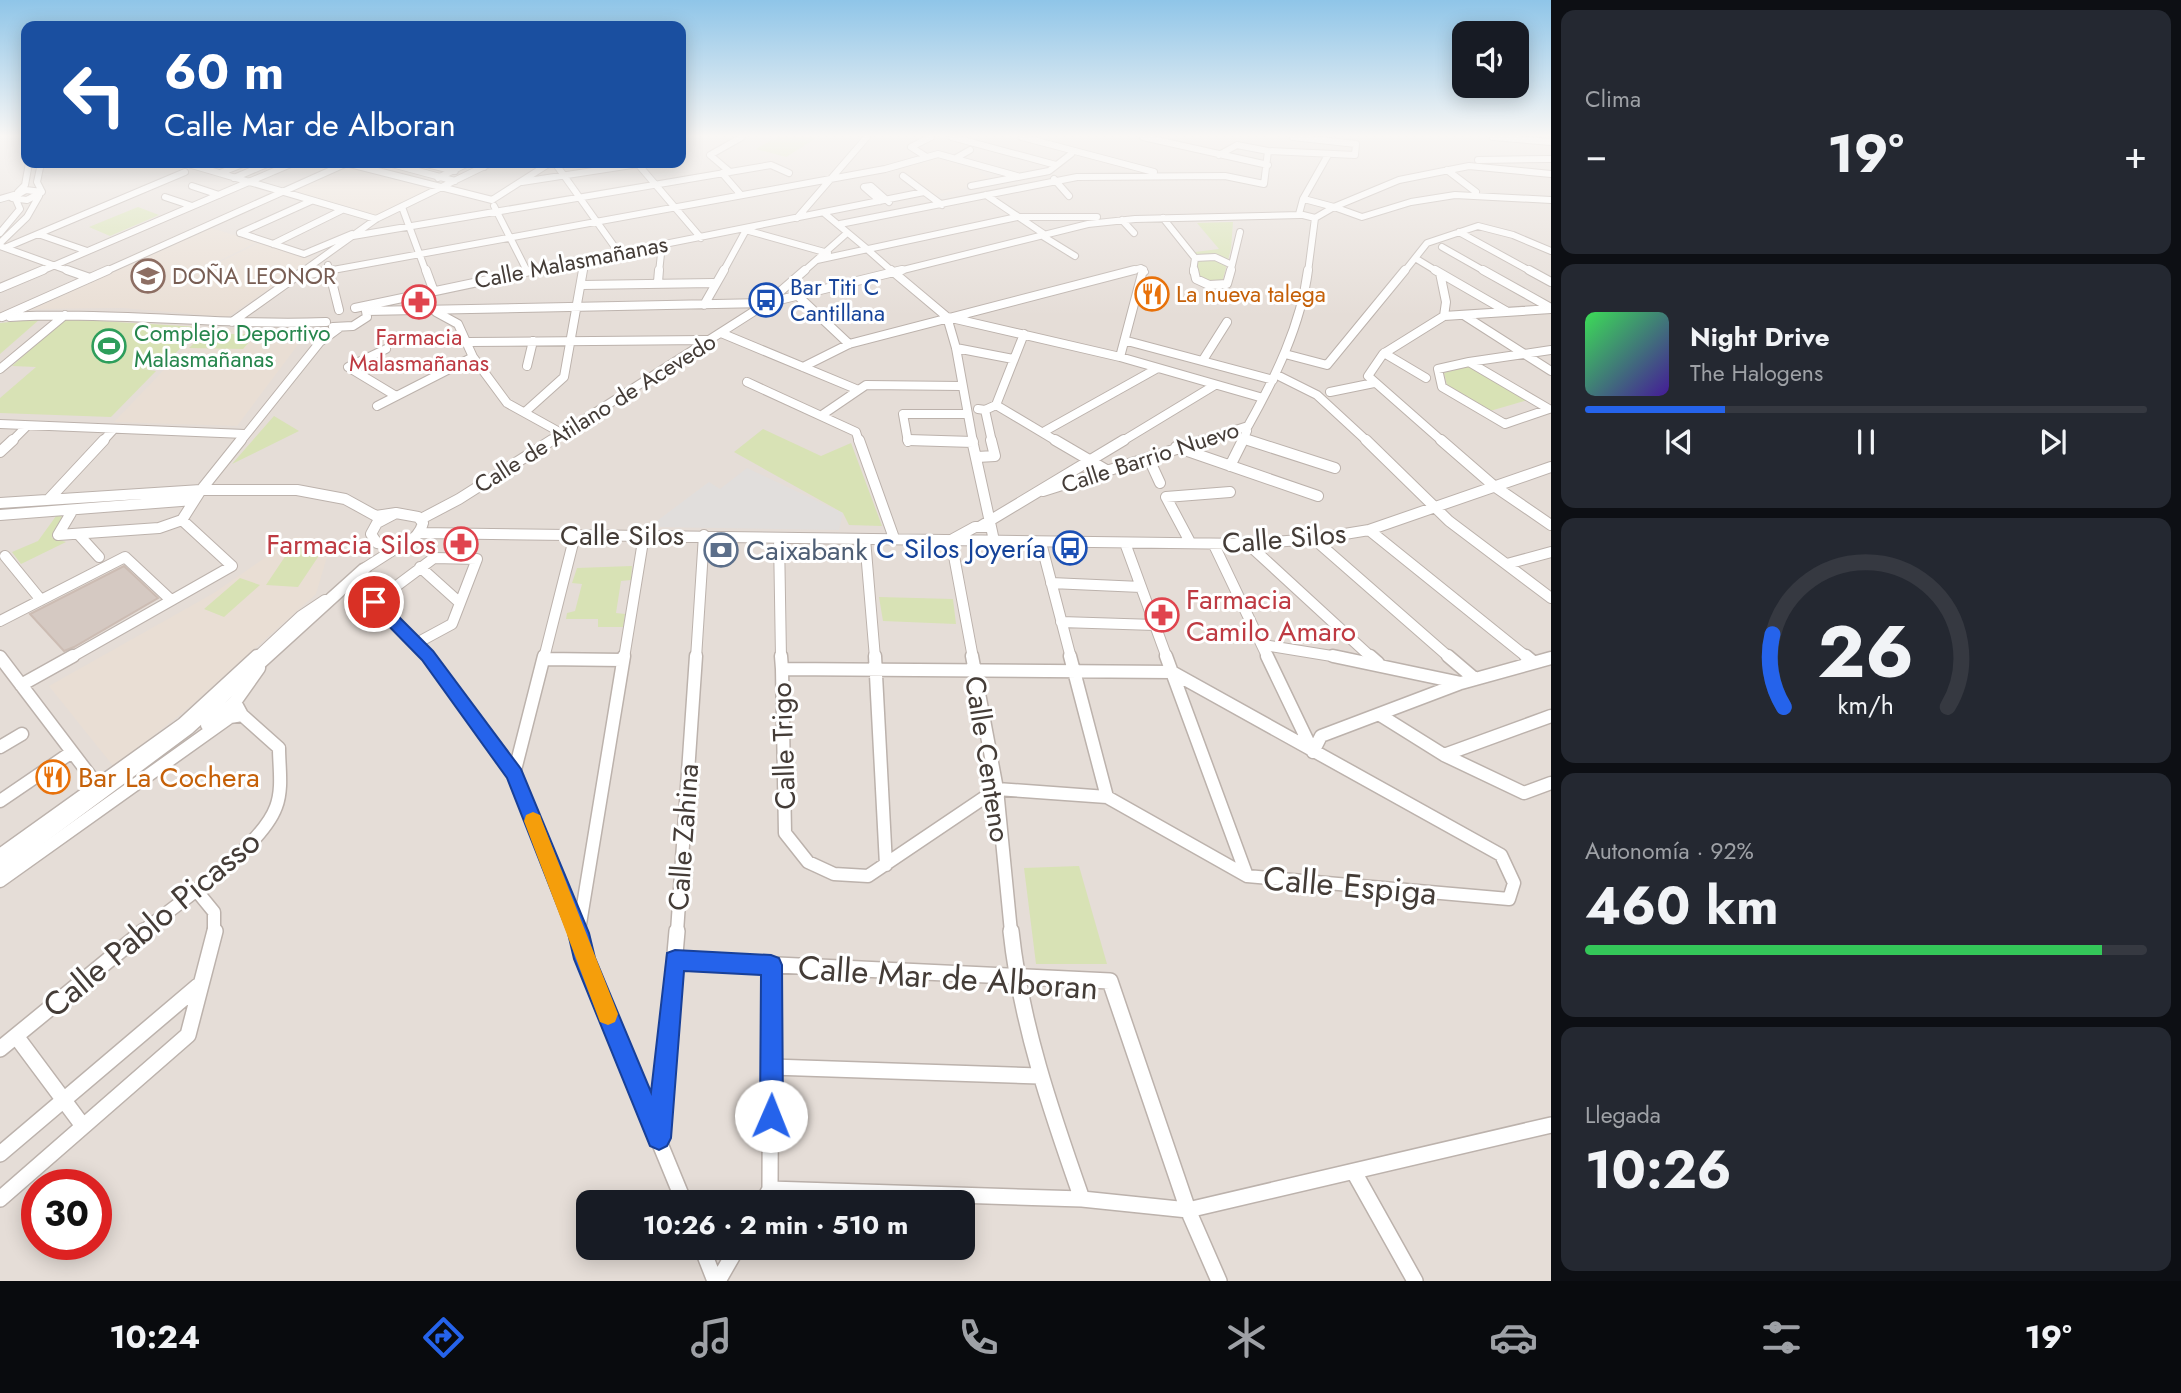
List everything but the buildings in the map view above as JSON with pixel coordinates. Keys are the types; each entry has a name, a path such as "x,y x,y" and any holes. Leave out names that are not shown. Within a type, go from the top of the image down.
{"street":[{"path":"0,200 15,197 20,209 0,233"},
{"path":"2,245 27,217 38,197"},
{"path":"2,245 38,234 126,197"},
{"path":"165,197 192,206"},
{"path":"0,288 215,197"},
{"path":"1,317 271,197"},
{"path":"297,197 376,219"},
{"path":"232,322 376,219 424,197"},
{"path":"479,197 492,200 497,197"},
{"path":"311,201 240,233 304,254 338,237 587,197"},
{"path":"666,197 701,238"},
{"path":"298,276 731,197"},
{"path":"797,219 816,197"},
{"name":"Calle Malasmañanas","path":"339,328 359,324 366,317 361,310 379,300 746,230 902,197"},
{"path":"931,197 942,205"},
{"path":"840,224 984,197"},
{"path":"989,197 1075,256"},
{"path":"1300,214 1305,197 1362,217 1403,202 1441,197"},
{"path":"815,260 1017,217 1300,214 1315,218 1359,197"},
{"path":"1521,197 1551,200"},
{"path":"580,198 620,253"},
{"path":"492,200 496,213 527,271"},
{"path":"883,201 902,212"},
{"path":"402,207 412,227 433,289"},
{"path":"273,244 342,210"},
{"path":"824,213 947,317 1120,357 1263,398"},
{"path":"320,342 328,320 339,310 434,311 767,303 1088,224 1163,218 1300,214"},
{"path":"1083,217 1088,224"},
{"path":"1163,218 1195,258 1193,275 1196,280 1212,286 1227,284 1240,232"},
{"name":"Calle Barrio Nuevo","path":"1043,491 1248,426 1285,354 1306,289 1315,218"},
{"path":"1122,220 1134,233"},
{"path":"1285,354 1326,365 1427,243 1478,226 1513,235 1551,251"},
{"path":"704,305 713,284 746,230 825,251 835,257"},
{"path":"1459,232 1551,282"},
{"path":"767,303 847,233"},
{"path":"38,234 87,251"},
{"path":"2,245 90,278"},
{"path":"658,282 662,245"},
{"path":"1442,247 1551,308"},
{"path":"326,257 339,310"},
{"path":"1195,258 1213,257 1232,265"},
{"path":"1415,258 1506,311"},
{"path":"525,412 564,377 585,260"},
{"path":"803,367 849,344 1141,268 1146,271 1120,357"},
{"path":"1440,273 1447,302 1444,316"},
{"path":"582,285 658,282 713,284"},
{"path":"798,296 849,344"},
{"name":"Calle de Atilano de Acevedo","path":"421,519 459,499 767,303"},
{"path":"1551,308 1444,316 1384,353 1368,376 1494,486 1551,525"},
{"path":"458,324 465,309"},
{"path":"434,311 458,324 474,357 507,403 563,434"},
{"path":"1,317 65,314 254,325 328,320 339,328 320,342 201,490 182,520 159,528 58,535 71,513 66,510"},
{"path":"0,369 65,314"},
{"path":"1465,315 1551,371"},
{"path":"947,317 956,348 989,534"},
{"path":"1203,360 1227,322"},
{"path":"721,333 856,389"},
{"path":"973,442 908,442 903,414 968,412 985,410 996,405 1024,334"},
{"path":"468,342 708,340"},
{"path":"527,366 534,341"},
{"path":"1127,341 1275,377 1317,395 1418,488 1433,507 1551,598"},
{"path":"956,348 1013,359"},
{"path":"386,349 348,367 396,396"},
{"path":"1468,361 1549,409 1505,424 1442,387 1438,369 1468,361 1551,350"},
{"path":"1384,353 1426,378"},
{"path":"377,406 474,357"},
{"path":"1045,431 1156,369"},
{"path":"747,383 856,432 894,538"},
{"path":"1330,392 1374,383"},
{"path":"822,415 856,389 866,385 961,386"},
{"path":"989,534 976,528 971,535 989,534 1043,491 1090,459 1215,385"},
{"path":"996,405 1045,431 1108,471"},
{"path":"977,457 995,456 985,410"},
{"path":"0,424 245,434"},
{"path":"0,452 27,426"},
{"path":"1230,466 1246,439 1248,426"},
{"path":"49,499 113,430"},
{"path":"1246,439 1335,468"},
{"path":"1176,447 1318,496"},
{"path":"1149,459 1160,483"},
{"name":"Calle Silos","path":"420,533 951,540 989,534 1007,542 1248,544 1314,539 1369,530 1550,468"},
{"path":"0,503 201,490 316,492 345,499 376,516 411,513 421,519 423,528 420,533 365,568"},
{"path":"1190,542 1166,497 1230,492"},
{"path":"0,515 194,500"},
{"path":"396,513 381,520 372,529 373,539 388,546 402,544"},
{"path":"21,685 232,566 182,520"},
{"name":"Calle Silos","path":"951,540 976,528"},
{"path":"1369,530 1532,662"},
{"path":"79,535 99,557"},
{"path":"514,774 575,535"},
{"path":"578,933 644,535"},
{"name":"Calle Zahina","path":"659,1138 675,960 705,535"},
{"name":"Calle Trigo","path":"779,538 785,833 808,862 834,874 868,876 997,789"},
{"path":"865,539 876,669 886,865"},
{"path":"1314,539 1475,679"},
{"name":"Calle Centeno","path":"951,540 997,789 1016,979 1039,1076 1082,1199"},
{"path":"0,868 187,729 348,587 365,568 376,551 377,543"},
{"path":"1041,543 1107,797"},
{"path":"1125,543 1247,876"},
{"path":"1248,544 1378,663"},
{"path":"1214,545 1313,752"},
{"path":"1507,565 1551,552"},
{"path":"5,556 41,600"},
{"path":"0,621 125,557 171,600"},
{"path":"374,602 434,558 477,559 452,624 415,643"},
{"path":"420,567 460,603"},
{"path":"1051,583 1141,587"},
{"path":"348,587 374,602 427,655 514,774 578,933 584,959 679,1190"},
{"path":"0,855 183,724 301,616 348,587"},
{"path":"1061,622 1155,625"},
{"path":"1264,645 1378,663 1461,683"},
{"path":"0,657 98,786"},
{"path":"544,659 623,660"},
{"path":"1313,752 1321,736 1461,683 1532,662 1550,660"},
{"path":"118,798 235,702 261,664"},
{"path":"781,669 1172,672 1313,752"},
{"path":"0,679 12,672"},
{"path":"0,881 230,717 242,716 235,702"},
{"path":"1380,715 1444,755 1524,793 1551,783"},
{"name":"Calle Pablo Picasso","path":"0,1049 262,834 276,808 280,793 279,748 242,716"},
{"path":"1444,755 1551,716"},
{"path":"0,747 22,734"},
{"path":"0,801 72,752"},
{"name":"Calle Espiga","path":"997,789 1107,797 1247,876 1509,899 1514,883 1501,855 1313,752"},
{"path":"0,1199 188,1035 198,986 216,925 214,912 196,890"},
{"name":"Calle Mar de Alboran","path":"675,960 1016,979 1110,981 1188,1210"},
{"path":"766,1190 772,1067 771,965"},
{"path":"0,1154 198,986"},
{"path":"16,1036 83,1126"},
{"path":"772,1067 1039,1076"},
{"path":"975,1198 1082,1199 1188,1210 1551,1125"},
{"path":"1354,1172 1415,1281"},
{"path":"1188,1210 1219,1281"},
{"path":"707,1260 716,1281"},
{"path":"716,1281 729,1260"}],"shaded area":[{"path":"0,197 1551,197 1551,1281 0,1281"},
{"path":"307,197 418,197 375,216"},
{"path":"211,228 257,242 139,301 259,243 311,260 228,317 123,308 33,309"},
{"path":"205,327 306,334 237,426 114,422"},
{"path":"747,468 843,513 839,530 649,527 709,482 720,489"},
{"path":"295,537 332,540 316,594 187,709 114,767 49,686 214,593"}],"green space":[{"path":"138,207 159,215 110,236 89,227"},
{"path":"1233,222 1231,249 1222,283 1208,284 1195,278 1195,252 1219,249 1197,223"},
{"path":"40,319 0,354 0,323"},
{"path":"65,319 200,327 160,370 141,369 156,371 111,417 0,413 0,398 36,367 12,366"},
{"path":"203,334 256,334 243,349 189,348"},
{"path":"1469,366 1528,400 1490,411 1447,385 1444,373"},
{"path":"274,416 299,431 232,464"},
{"path":"763,429 821,456 851,443 882,526 849,525 843,513 734,452"},
{"path":"59,512 62,517 52,538 66,542 21,564 12,552 38,541"},
{"path":"296,540 328,542 298,587 266,585"},
{"path":"632,566 631,580 621,581 616,613 625,614 623,627 598,627 598,619 566,619 567,613 575,611 582,584 572,583 577,568"},
{"path":"240,578 260,585 224,617 204,609"},
{"path":"879,597 953,599 956,624 883,621"},
{"path":"1079,866 1107,964 1036,964 1024,868"}],"slow traffic":[{"path":"533,821 578,933 584,959 608,1014"}],"place":[{"name":"DOÑA LEONOR","path":"148,276"},
{"name":"La nueva talega","path":"1152,294"},
{"name":"Bar Titi C Cantillana","path":"766,300"},
{"name":"Farmacia Malasmañanas","path":"419,302"},
{"name":"Complejo Deportivo Malasmañanas","path":"109,346"},
{"name":"Farmacia Silos","path":"461,544"},
{"name":"C Silos Joyería","path":"1070,548"},
{"name":"Caixabank","path":"721,550"},
{"name":"Farmacia Camilo Amaro","path":"1162,615"},
{"name":"Bar La Cochera","path":"53,777"}],"route":[{"path":"374,602 427,655 514,774 578,933 584,959 659,1138 675,960 771,965 771,1116"}]}
